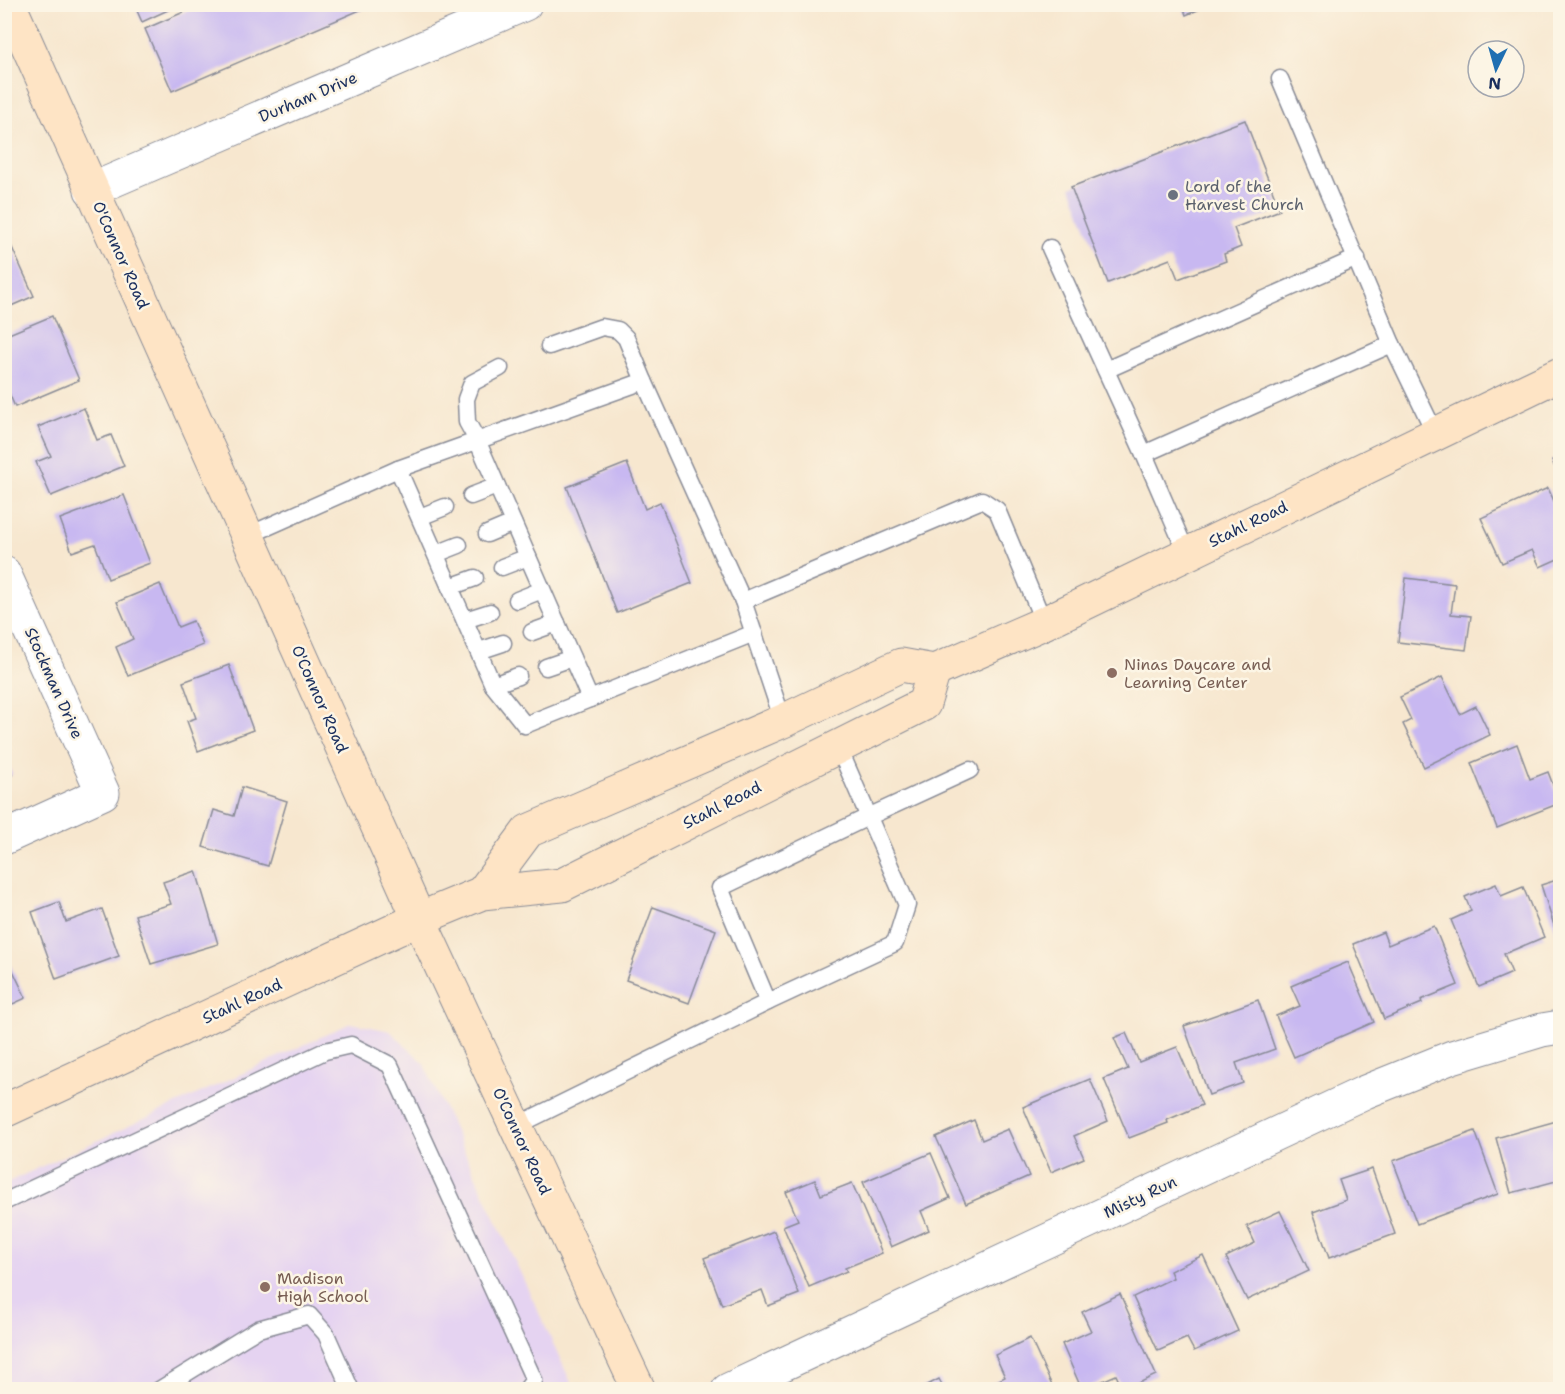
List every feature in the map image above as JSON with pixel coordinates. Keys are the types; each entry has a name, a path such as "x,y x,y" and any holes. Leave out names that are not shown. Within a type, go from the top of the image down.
{"main road":[{"name":"O'Connor Road","path":"9,4 419,919 639,1389"},
{"name":"Stahl Road","path":"4,1111 419,919 482,893 562,885 924,704 934,671 1044,623 1560,374"},
{"path":"482,893 528,831 783,721 901,665 934,671"}],"street":[{"name":"Durham Drive","path":"91,190 525,4"},
{"name":"Stockman Drive","path":"4,573 103,793 4,838"},
{"name":"Misty Run","path":"728,1389 1365,1092 1452,1056 1560,1027"}],"lane":[{"path":"1280,79 1392,344 1436,433"},
{"path":"1050,248 1187,554"},
{"path":"1106,370 1357,258"},
{"path":"549,346 602,327 618,330 626,338 743,602 783,721"},
{"path":"1144,454 1392,344"},
{"path":"500,368 472,383 466,399 467,422 477,440 590,699"},
{"path":"247,536 398,469 644,381"},
{"path":"398,469 493,685 525,725 754,633"},
{"path":"471,496 497,486"},
{"path":"743,602 982,500 997,510 1044,623"},
{"path":"420,517 445,507"},
{"path":"487,534 513,523"},
{"path":"436,554 459,545"},
{"path":"502,567 528,557"},
{"path":"450,587 474,578"},
{"path":"517,600 542,590"},
{"path":"465,620 490,612"},
{"path":"531,632 557,623"},
{"path":"479,651 503,643"},
{"path":"546,668 572,658"},
{"path":"493,685 518,676"},
{"path":"516,1126 768,1002 895,943 907,905 838,746"},
{"path":"768,1002 720,888 970,770"},
{"path":"4,1202 325,1051 351,1045 390,1065 534,1380 526,1389"},
{"path":"159,1389 258,1329 309,1315 326,1334 351,1389"}],"shaded area":[{"name":"Madison High School","path":"351,1023 390,1031 423,1062 574,1389 5,1389 4,1184"}],"building":[{"path":"134,4 181,4 142,22"},
{"path":"202,4 374,4 172,91 145,29"},
{"path":"1182,4 1210,4 1210,5 1186,15"},
{"path":"1245,120 1280,210 1234,228 1241,247 1224,254 1226,261 1178,279 1170,259 1108,283 1071,187"},
{"path":"4,230 34,296 4,309"},
{"path":"52,316 79,380 15,407 4,381 4,336"},
{"path":"84,408 97,440 111,435 124,466 51,496 36,462 51,456 38,427"},
{"path":"1560,456 1560,481 1552,460"},
{"path":"627,463 645,509 660,502 692,583 617,613 567,487"},
{"path":"1548,488 1560,514 1560,558 1540,567 1532,550 1502,563 1481,518"},
{"path":"124,495 150,563 108,579 95,544 72,552 60,519"},
{"path":"1406,578 1455,584 1451,614 1471,616 1466,650 1398,642"},
{"path":"160,584 178,627 193,621 203,645 128,676 116,647 133,639 117,602"},
{"path":"229,665 253,730 198,751 187,721 196,718 183,682"},
{"path":"1442,677 1460,714 1476,706 1490,735 1424,767 1403,724 1411,720 1400,697"},
{"path":"1517,744 1530,779 1548,772 1560,803 1497,828 1471,763"},
{"path":"4,749 12,775 4,777"},
{"path":"242,787 287,801 268,866 203,847 214,810 234,816"},
{"path":"196,871 218,944 151,964 135,915 171,904 163,882"},
{"path":"1560,879 1560,944 1541,885"},
{"path":"1496,884 1501,896 1523,887 1544,937 1504,954 1512,973 1479,987 1451,920 1471,911 1465,897"},
{"path":"59,902 66,922 102,909 119,956 56,979 32,912"},
{"path":"653,907 716,930 689,1003 626,980"},
{"path":"1434,926 1458,985 1421,1000 1422,1003 1384,1019 1353,944 1383,932 1388,945"},
{"path":"4,952 26,998 4,1008"},
{"path":"1348,962 1374,1022 1294,1057 1276,1016 1300,1006 1291,986"},
{"path":"1258,1000 1275,1049 1236,1063 1243,1083 1209,1095 1184,1026"},
{"path":"1126,1033 1139,1062 1177,1047 1202,1105 1167,1120 1168,1123 1129,1138 1104,1079 1128,1069 1114,1038"},
{"path":"1090,1079 1108,1121 1074,1136 1084,1158 1051,1172 1023,1107"},
{"path":"974,1120 982,1140 1008,1129 1029,1176 966,1204 936,1137"},
{"path":"1560,1120 1560,1180 1511,1193 1496,1138"},
{"path":"1475,1131 1498,1194 1417,1224 1393,1161"},
{"path":"931,1153 950,1198 921,1211 929,1230 891,1247 863,1182"},
{"path":"1372,1169 1395,1234 1329,1258 1313,1212 1346,1200 1339,1180"},
{"path":"815,1180 821,1195 852,1183 882,1253 845,1268 847,1271 809,1287 783,1226 798,1220 786,1192"},
{"path":"1280,1211 1309,1271 1247,1300 1226,1257 1255,1243 1247,1226"},
{"path":"774,1231 799,1294 768,1306 762,1290 722,1305 704,1258"},
{"path":"1203,1255 1238,1331 1194,1351 1187,1338 1158,1351 1133,1297 1173,1278 1170,1271"},
{"path":"1120,1294 1156,1375 1124,1390 1116,1375 1082,1390 1062,1344 1091,1331 1082,1312"},
{"path":"1030,1338 1054,1390 979,1390 1005,1377 995,1355"},
{"path":"939,1379 945,1390 918,1390"}],"place":[{"name":"Lord of the Harvest Church","path":"1173,195"},
{"name":"Ninas Daycare and Learning Center","path":"1112,673"},
{"name":"Madison High School","path":"265,1287"}]}
